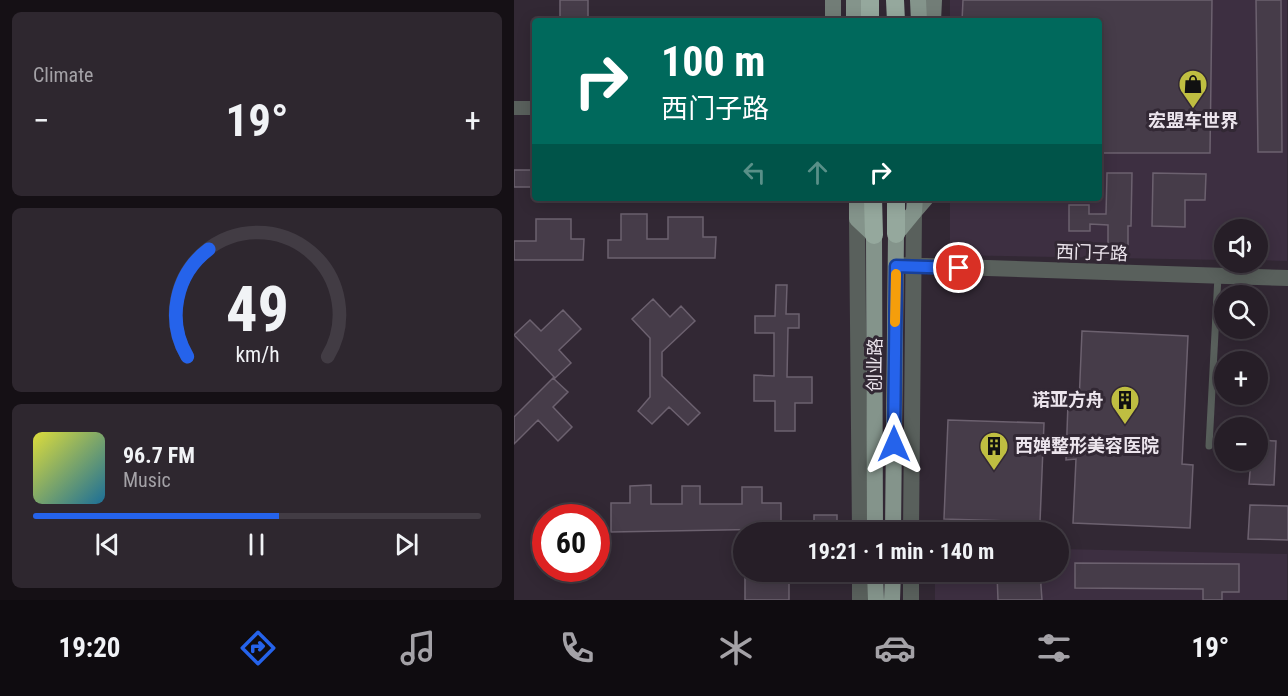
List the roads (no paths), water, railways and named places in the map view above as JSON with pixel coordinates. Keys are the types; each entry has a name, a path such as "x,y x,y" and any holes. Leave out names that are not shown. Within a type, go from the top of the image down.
{"highway":[{"path":"870,0 870,18"},
{"path":"895,0 896,18"},
{"path":"873,201 874,236"},
{"path":"896,201 896,234"}],"main road":[{"path":"834,0 834,18"},
{"path":"854,0 854,18"},
{"path":"919,0 919,18"},
{"path":"933,18 934,0"},
{"path":"848,201 857,219 874,236"},
{"path":"857,201 857,219"},
{"path":"896,234 914,205"},
{"name":"创业路","path":"893,522 904,266 896,234"},
{"name":"创业路","path":"874,236 875,522"},
{"path":"875,582 876,600"},
{"path":"892,600 893,582"}],"street":[{"path":"514,108 532,108"},
{"path":"911,522 904,266 914,205"},
{"path":"857,219 860,522"},
{"name":"西门子路","path":"904,266 1288,278"},
{"path":"860,582 860,600"},
{"path":"911,582 911,600"}],"lane":[{"path":"1208,446 1218,276"}],"place":[{"name":"宏盟车世界","path":"1193,110"},
{"name":"诺亚方舟","path":"1125,426"},
{"name":"西婵整形美容医院","path":"994,472"}]}
